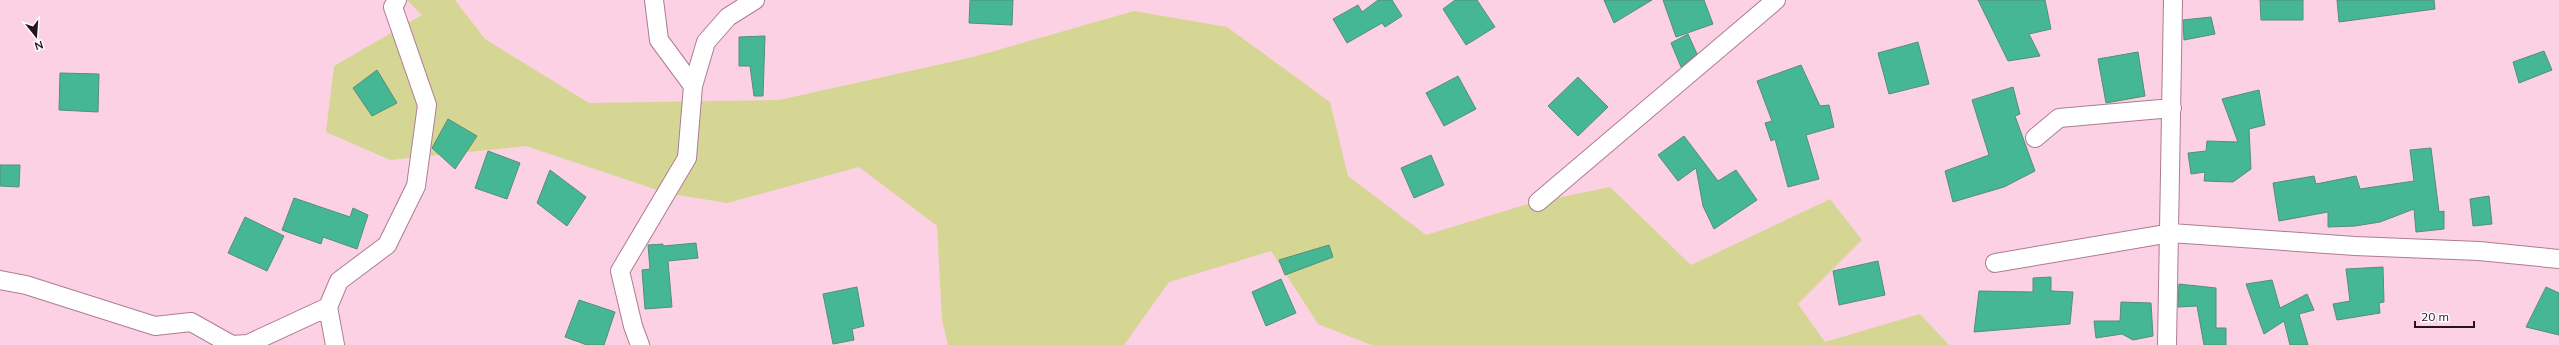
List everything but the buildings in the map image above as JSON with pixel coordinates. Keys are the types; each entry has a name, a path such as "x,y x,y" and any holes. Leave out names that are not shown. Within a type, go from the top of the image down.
{"street":[{"path":"335,345 328,306 339,281 387,245 416,186 428,105 394,8 397,0"},
{"path":"654,0 659,40 693,86"},
{"path":"640,345 633,326 620,271 687,158 693,86 706,42 728,17 755,0"},
{"path":"1538,202 1776,0"},
{"path":"2167,345 2173,0"},
{"path":"2035,138 2059,118 2172,108"},
{"path":"1995,262 2170,233 2355,246 2479,251 2559,259"},
{"path":"0,280 26,285 155,326 191,322 232,345 248,344 328,306"}],"green space":[{"path":"407,0 455,0 485,39 589,103 779,100 973,57 1134,11 1227,27 1330,102 1348,176 1426,235 1528,204 1610,187 1691,265 1830,199 1862,240 1798,304 1825,342 1920,314 1949,345 1371,345 1318,324 1271,251 1169,282 1124,345 948,345 942,320 937,226 859,167 727,203 666,193 526,146 390,160 326,132 334,66 422,15"}]}
